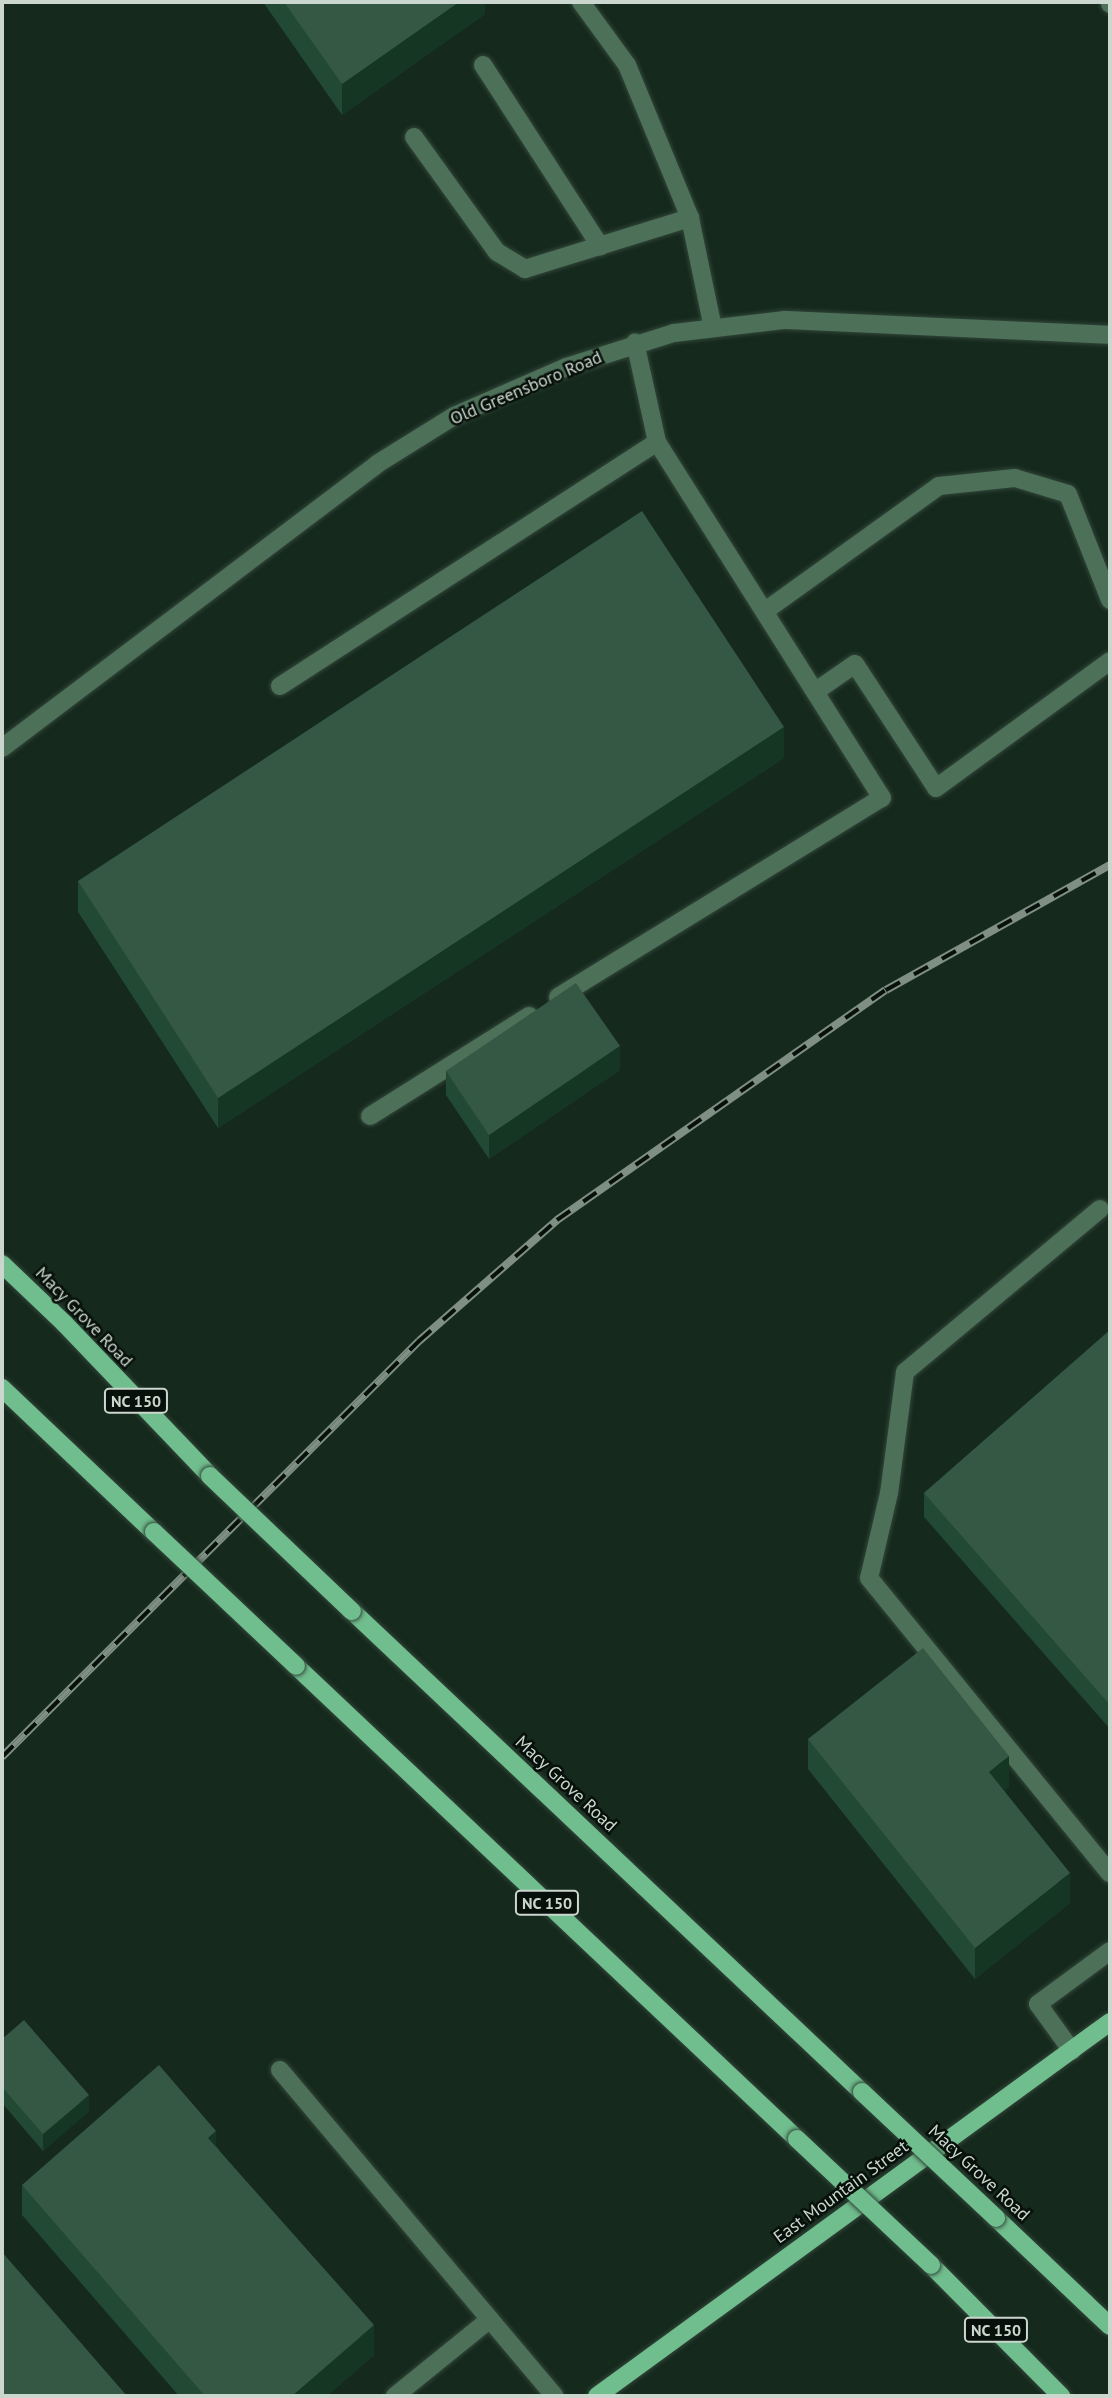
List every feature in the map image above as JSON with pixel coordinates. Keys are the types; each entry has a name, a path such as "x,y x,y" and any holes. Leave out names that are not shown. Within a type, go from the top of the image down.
{"main road":[{"name":"Macy Grove Road","path":"2,1264 64,1323 210,1476 1110,2326"},
{"name":"NC 150","path":"2,1388 931,2265 1061,2396"},
{"name":"East Mountain Street","path":"597,2396 1110,2022"}],"street":[{"path":"581,2 627,65 690,218 713,328"},
{"path":"483,65 600,246"},
{"path":"414,137 508,263 525,269 690,218"},
{"name":"Old Greensboro Road","path":"2,748 377,464 454,416 635,342 713,328 785,320 1110,335"},
{"path":"370,1116 881,798 657,442 635,342"},
{"path":"280,686 657,442"},
{"path":"765,611 939,486 1015,478 1069,494 1110,600"},
{"path":"816,691 855,664 936,788 1110,661"},
{"path":"1100,1209 905,1373 889,1493 869,1578 1110,1872"},
{"path":"1072,2050 1038,2004 1110,1951"},
{"path":"279,2070 555,2396"},
{"path":"395,2396 490,2319"}],"building":[{"path":"284,2 459,2 342,84"},
{"path":"642,511 784,727 218,1098 78,881"},
{"path":"576,983 620,1046 489,1135 446,1071"},
{"path":"1110,1330 1110,1705 924,1493"},
{"path":"923,1648 1009,1756 989,1772 1070,1873 975,1948 808,1739"},
{"path":"24,2020 89,2095 43,2134 2,2087 2,2039"},
{"path":"159,2065 216,2131 208,2138 374,2325 292,2396 205,2396 22,2185"},
{"path":"2,2252 127,2396 2,2396"}],"railway":[{"path":"2,1757 419,1341 557,1220 886,990 1110,865"}]}
